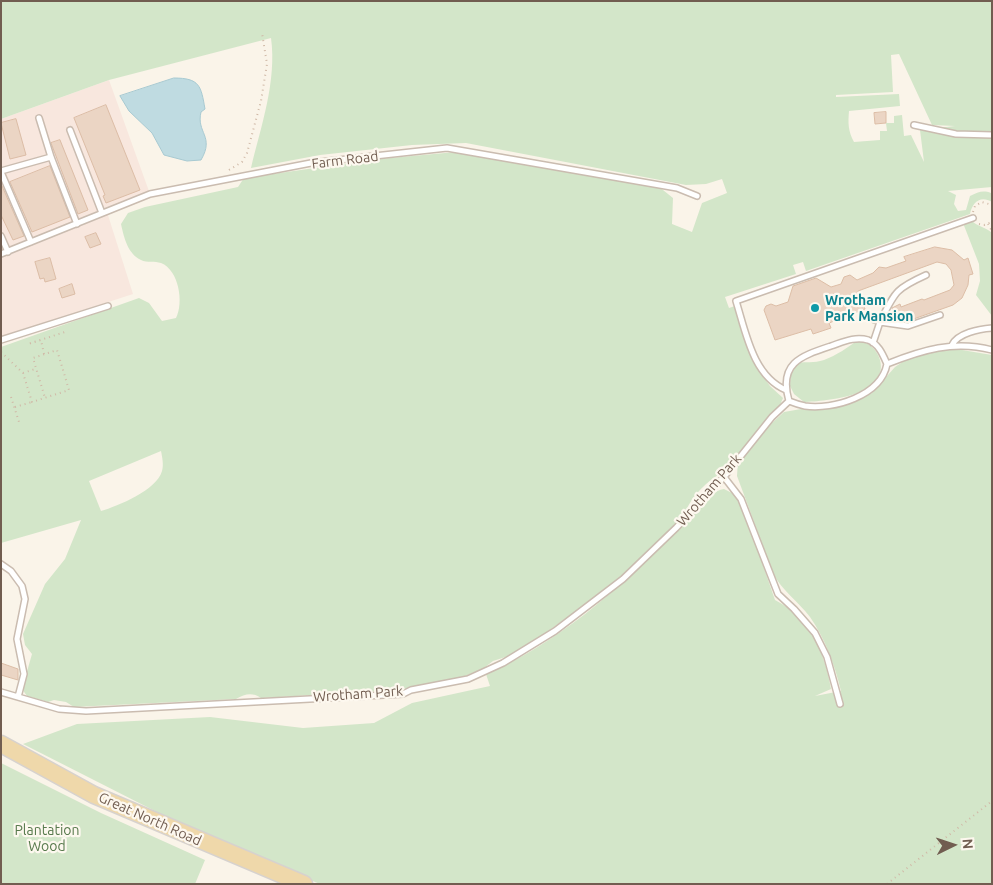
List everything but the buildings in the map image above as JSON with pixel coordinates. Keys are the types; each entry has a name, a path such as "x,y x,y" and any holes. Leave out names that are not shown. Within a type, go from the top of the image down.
{"main road":[{"name":"Great North Road","path":"1,744 94,795 304,884"}],"lane":[{"path":"39,118 51,157 77,224"},
{"path":"914,125 956,134 992,134"},
{"path":"70,130 102,213"},
{"name":"Farm Road","path":"1,254 150,194 311,163 447,148 676,188 697,196"},
{"path":"31,242 1,172 51,157"},
{"path":"786,390 774,385 761,371 736,301 973,218"},
{"path":"1,236 8,252"},
{"path":"873,343 880,322 893,297 903,285 926,275"},
{"path":"1,340 108,306"},
{"path":"870,318 880,322 908,326 940,316"},
{"path":"952,345 954,341 971,331 992,328"},
{"path":"857,338 873,343 880,349 887,364 882,379 856,397 825,406 805,406 789,401 786,390 790,366 799,357 857,338"},
{"path":"887,364 938,346 952,345 992,350"},
{"name":"Wrotham Park","path":"1,692 59,709 86,711 403,694 411,690 468,679 503,663 555,631 623,579 676,528 724,477 772,417 789,401"},
{"path":"724,477 741,499 778,594 794,608 815,633 827,657 840,704"},
{"path":"1,564 11,571 22,586 25,599 17,639 24,674 18,697"}],"path":[{"path":"228,171 242,162 252,140 266,77 266,53 262,33"},
{"path":"992,205 986,202 978,204 973,210 973,218 981,225 992,222"},
{"path":"988,224 992,231"},
{"path":"44,354 40,340 28,344 65,332"},
{"path":"14,408 69,390 57,350 33,358 44,398"},
{"path":"1,352 23,373 32,402"},
{"path":"23,373 36,369"},
{"path":"11,397 18,422"},
{"path":"887,884 992,800"}],"shaded area":[{"path":"109,80 150,194 107,212 133,294 1,337 1,119"}],"green space":[{"path":"1,1 992,1 992,187 948,191 956,195 954,204 958,211 966,210 970,196 978,193 991,193 992,202 984,199 977,201 970,214 806,271 803,262 793,265 796,274 725,297 729,308 735,306 758,369 770,386 783,398 780,405 723,473 712,479 700,490 685,514 642,559 602,592 518,653 493,661 484,668 465,676 399,690 261,698 248,694 236,699 74,707 66,702 54,700 48,702 27,696 22,689 32,654 25,645 23,634 45,584 65,559 81,520 1,543 1,347 139,298 149,303 162,321 176,318 180,296 172,272 161,263 143,261 133,254 125,240 121,224 128,213 145,207 238,187 244,178 379,159 456,152 658,186 673,198 672,224 692,232 702,203 727,193 722,179 706,184 686,185 466,143 412,145 320,155 251,168 270,87 272,71 271,38 109,80 1,119","holes":["899,54 932,125 955,126 920,130 924,162 911,135 904,136 902,115 894,116 894,123 886,123 887,131 880,131 880,140 854,142 851,134 849,111 900,106 899,94 836,97 836,95 893,92 891,55","161,451 162,471 153,485 136,496 101,511 89,481"]},
{"path":"972,221 992,233 992,316 976,295 980,281 979,264 963,223"},
{"path":"858,340 872,347 879,356 880,372 875,382 866,389 841,398 804,402 794,394 790,386 791,375 796,365 824,360 838,354"},
{"path":"950,348 992,355 992,884 320,884 212,840 23,744 77,724 210,717 303,728 374,723 412,703 490,686 486,674 537,648 584,615 649,559 702,502 717,491 724,489 736,495 742,504 775,600 797,616 814,637 820,649 831,689 815,696 841,691 829,652 815,625 773,573 737,476 738,461 762,432 784,412 801,409 822,410 854,402 872,393 895,367 904,361 932,351"},
{"name":"Plantation Wood","path":"1,763 101,813 205,860 195,884 1,884"}],"water":[{"path":"174,78 183,78 194,82 198,85 202,94 205,109 201,112 200,119 206,145 201,160 187,161 164,155 152,133 129,111 120,96"}],"place":[{"name":"Wrotham Park Mansion","path":"815,308"}]}
